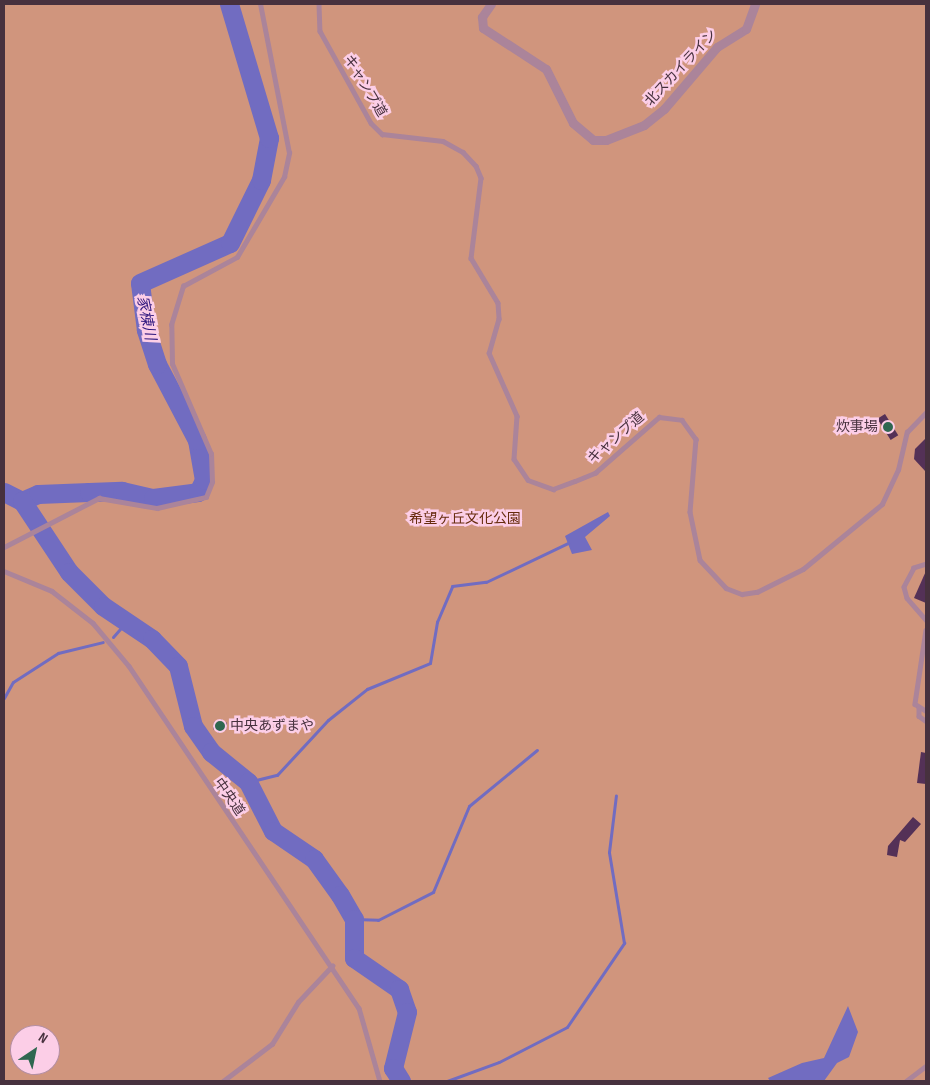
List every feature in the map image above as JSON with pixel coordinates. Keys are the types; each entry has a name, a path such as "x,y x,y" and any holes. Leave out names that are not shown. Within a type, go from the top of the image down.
{"street":[{"name":"北スカイライン","path":"491,4 482,17 483,28 546,69 573,123 593,140 606,140 644,125 664,109 717,47 746,29 755,4"}],"lane":[{"path":"4,547 99,498 157,508 206,497 212,482 211,454 172,364 172,325 183,286 236,258 284,177 289,153 260,4"},
{"name":"キャンプ道","path":"319,4 320,32 371,123 382,134 443,141 476,166 480,178 470,242 472,258 498,303 499,319 489,353 517,416 514,459 528,480 553,489 595,472 650,423 671,416 691,427 696,439 690,512 697,552 712,577 726,588 757,592 803,569 850,534 882,504 898,470 906,432 926,412"},
{"path":"926,564 914,568 904,587 907,598 926,620"},
{"name":"中央道","path":"4,571 58,597 93,623 129,666 359,1008 380,1081"},
{"path":"926,630 915,704 926,711"},
{"path":"919,708 919,716 926,721"},
{"path":"223,1081 272,1044 298,1002 332,966"},
{"path":"906,1081 926,1066"}],"green space":[{"name":"希望ヶ丘文化公園","path":"4,4 926,4 926,1081 4,1081"}],"shaded area":[{"path":"608,512 610,516 585,537 592,550 572,554 565,536"},
{"path":"848,1006 858,1032 849,1057 837,1063 824,1081 770,1081 768,1078 802,1063 824,1058"}],"building":[{"name":"炊事場","path":"885,414 898,435 891,440 877,419"},
{"path":"926,438 926,472 914,459 915,449"},
{"path":"926,571 926,603 914,598"},
{"name":"中央あずまや","path":"221,719 227,723 226,730 219,733 213,729 214,722"},
{"path":"921,752 926,753 926,784 917,783"},
{"path":"913,817 921,824 905,842 900,840 897,857 887,855 888,846"}],"waterway":[{"name":"家棟川","path":"4,492 22,501 38,494 122,491 153,498 198,492 204,480 197,440 157,364 146,330 140,283 230,243 261,180 269,138 229,4"},
{"path":"22,501 69,572 103,606 152,639 178,666 193,726 211,752 248,782 273,831 314,859 340,895 354,919 354,958 399,989 407,1012 393,1068 401,1081"},
{"path":"248,782 277,775 328,720 367,689 430,663 437,622 452,586 486,582 568,543"},
{"path":"113,637 126,622"},
{"path":"4,698 13,682 58,653 103,642"},
{"path":"354,919 378,920 433,892 469,806 537,750"},
{"path":"447,1081 499,1062 567,1027 624,943 609,852 616,795"}],"place":[{"name":"炊事場","path":"888,427"},
{"name":"中央あずまや","path":"220,726"}]}
